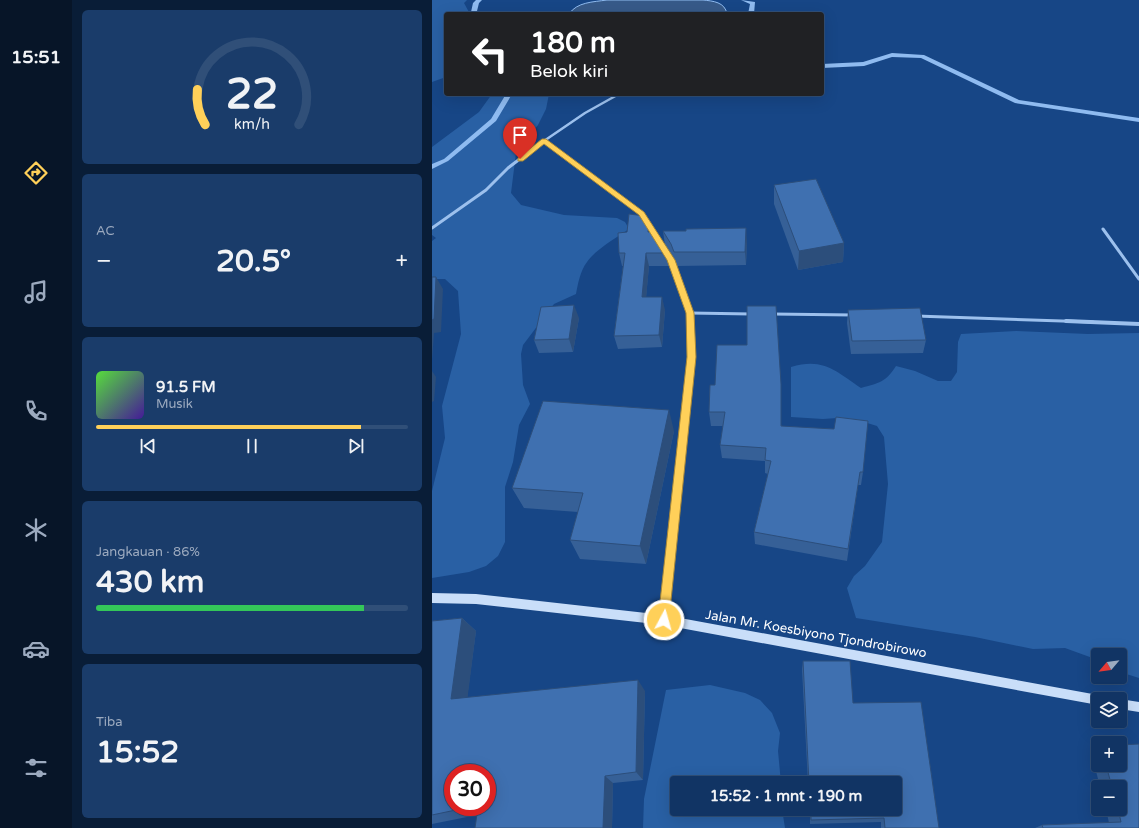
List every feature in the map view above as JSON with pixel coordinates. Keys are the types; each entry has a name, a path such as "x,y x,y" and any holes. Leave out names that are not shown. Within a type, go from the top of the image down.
{"main road":[{"name":"Jalan Mr. Koesbiyono Tjondrobirowo","path":"432,598 476,599 664,620 1091,699"},
{"path":"1127,705 1139,707"}],"street":[{"path":"432,228 486,190 508,168 544,141 585,113 616,96"},
{"path":"544,141 642,214 658,240"},
{"path":"1103,229 1139,279"},
{"path":"663,246 671,260 690,313 692,357 664,620"},
{"path":"690,313 760,314"},
{"path":"768,314 861,315"},
{"path":"908,316 1139,324"}],"shaded area":[{"path":"432,0 467,0 464,3 469,12 444,12 444,78 432,82"},
{"path":"607,0 707,0 718,3 724,7 726,12 570,12 576,7 591,2"},
{"path":"491,96 549,96 546,109 538,125 516,153 511,193 521,205 564,215 617,218 625,222 629,229 595,253 581,273 576,294 554,304 523,345 521,354 523,385 530,404 519,425 513,462 505,487 505,542 498,556 486,566 469,572 432,578 432,491 445,438 442,406 461,334 458,291 445,279 432,279 432,241 436,238 432,235 432,147 479,112"},
{"path":"1016,331 1088,334 1139,333 1139,678 1127,674 1127,648 1091,648 1091,657 1065,648 1033,649 975,637 856,618 847,588 854,576 865,566 882,542 888,484 884,437 877,426 864,422 837,418 823,419 791,417 791,367 802,364 812,364 829,367 861,388 882,381 896,366 915,371 938,381 951,381 957,372 958,342 961,334"},
{"path":"710,685 745,693 760,700 772,713 780,733 778,751 780,776 670,776 670,816 783,816 785,828 643,828 644,799 666,690"}],"building":[{"path":"816,179 844,243 799,251 774,185"},
{"path":"629,214 645,216 649,221 648,232 656,232 668,253 646,253 642,297 662,297 659,335 614,336 625,253 619,253 618,233 627,232"},
{"path":"746,228 745,252 674,252 663,231 686,231 686,229"},
{"path":"432,277 436,277 434,319 432,320"},
{"path":"574,305 569,339 534,340 541,307"},
{"path":"747,306 776,306 781,384 781,426 834,429 836,417 868,421 863,472 860,472 848,549 754,532 771,461 765,460 766,448 720,445 725,412 709,412 710,385 715,385 717,345 747,345"},
{"path":"920,308 926,340 852,341 848,310"},
{"path":"543,401 669,410 640,546 570,540 583,493 512,488"},
{"path":"462,618 451,699 638,680 636,772 605,776 603,828 475,828 477,816 496,816 496,764 444,764 444,812 432,815 432,621"},
{"path":"803,661 850,661 853,703 921,702 939,828 885,828 884,818 811,820 811,816 902,816 902,776 809,776"},
{"path":"1139,744 1139,828 1043,828 1042,825 1121,822 1120,816 1127,816 1127,780 1110,780 1108,772 1127,772 1127,745"}],"waterway":[{"path":"474,12 476,3 479,0"},
{"path":"744,0 753,3 751,12"},
{"path":"824,66 864,64 892,55 922,56 1017,102 1139,120"},
{"path":"432,167 446,160 494,120 508,96"}],"route":[{"path":"520,159 544,141 642,214 671,260 690,313 692,357 664,620"}]}
